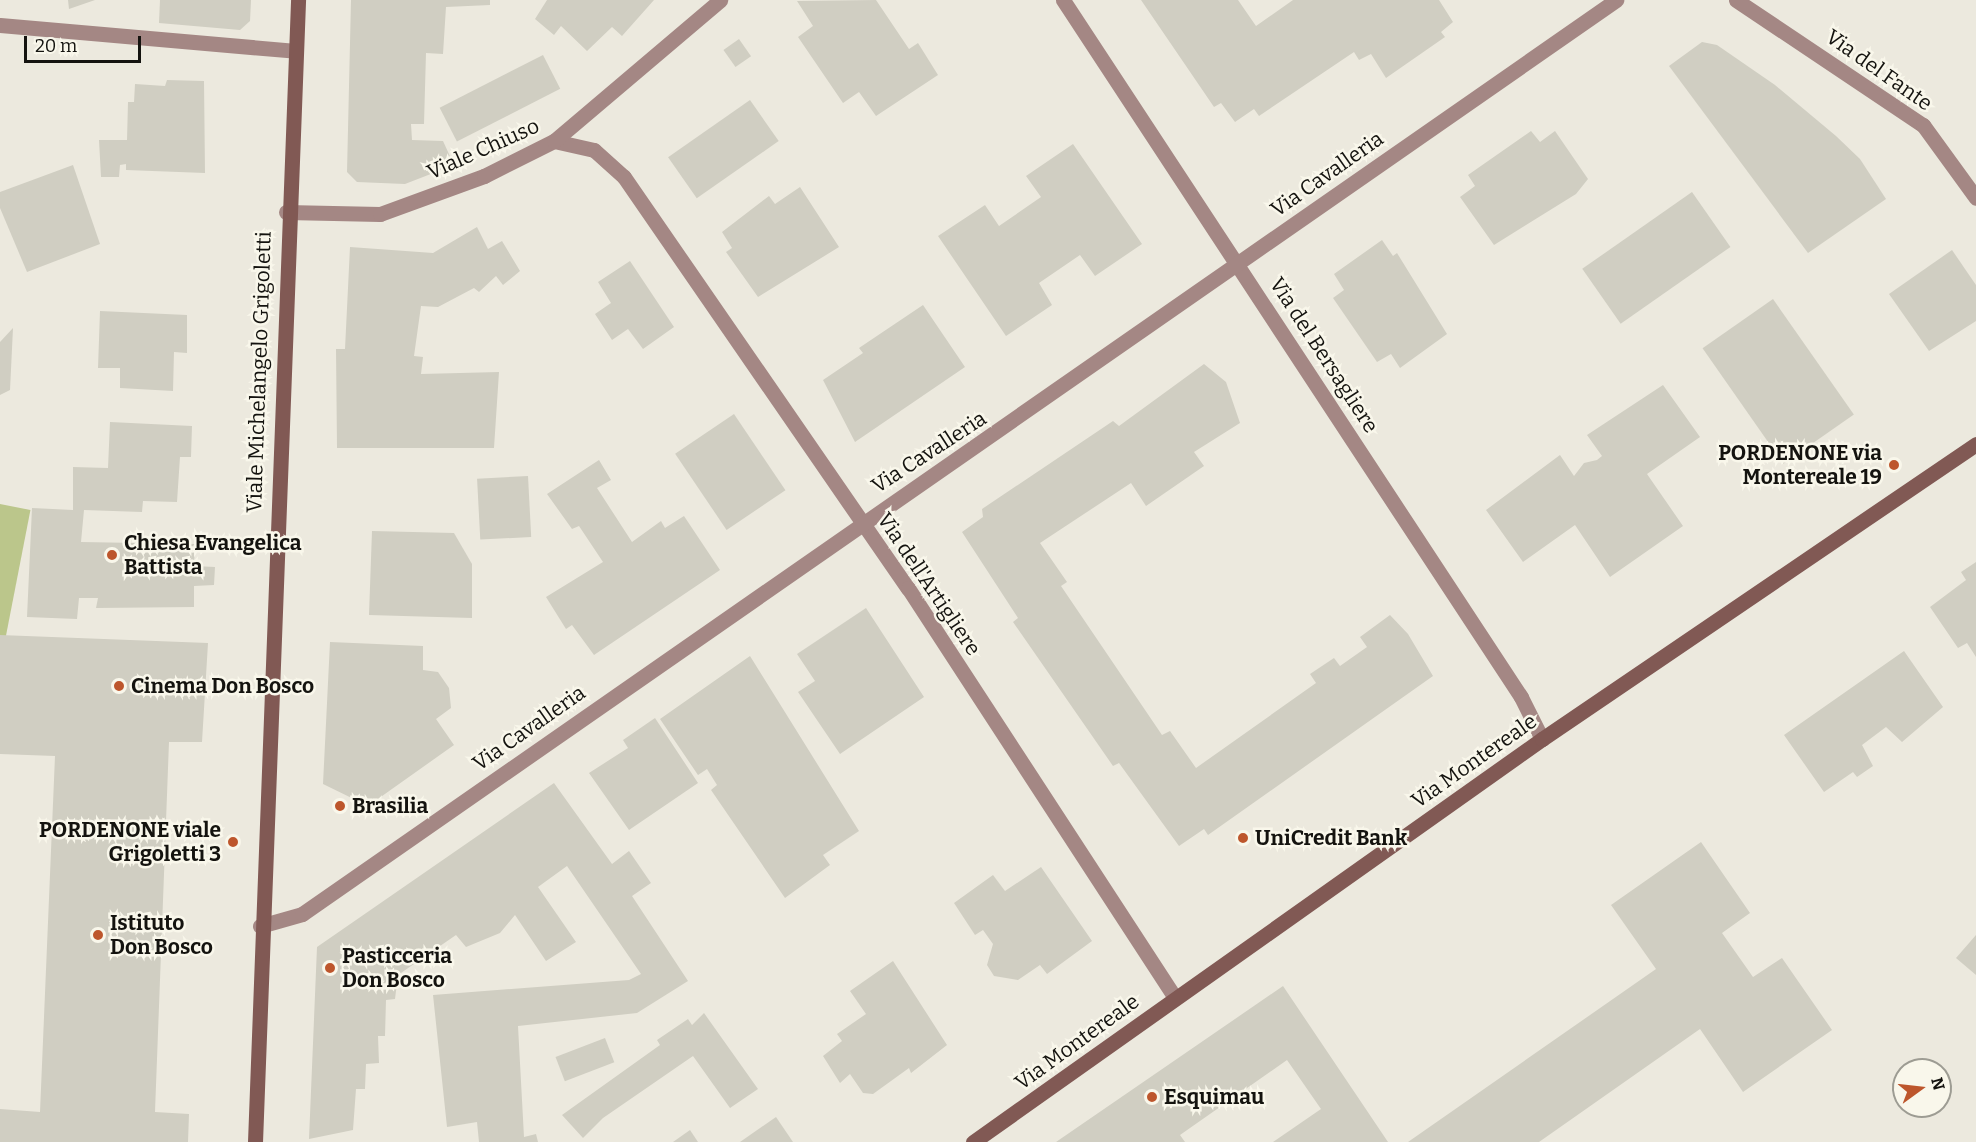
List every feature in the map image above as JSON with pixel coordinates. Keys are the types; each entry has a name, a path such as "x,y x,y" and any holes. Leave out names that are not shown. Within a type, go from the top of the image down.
{"main road":[{"name":"Viale Michelangelo Grigoletti","path":"255,1142 260,926 286,212 298,0"},
{"name":"Via Montereale","path":"973,1142 1542,739 1976,444"}],"street":[{"name":"Viale Chiuso","path":"286,212 380,214 483,176 554,141 720,0"},
{"name":"Via del Bersagliere","path":"1063,0 1238,261 1521,697 1542,739"},
{"name":"Via Cavalleria","path":"260,926 302,914 861,520 916,490 1238,261 1616,0"},
{"name":"Via del Fante","path":"1736,0 1923,125 1976,198"},
{"path":"0,25 296,51"},
{"name":"Via dell'Artigliere","path":"554,141 594,150 624,177 861,520 1175,997"}],"green space":[{"path":"0,504 30,510 5,639 0,637"}],"building":[{"path":"68,0 95,0 69,9"},
{"path":"160,0 251,0 250,21 240,30 159,23"},
{"path":"351,0 490,0 490,5 446,7 443,54 426,53 424,124 411,124 412,140 443,141 454,165 405,184 357,182 347,172"},
{"path":"547,0 654,0 622,36 612,27 587,51 561,26 554,35 535,19"},
{"path":"876,0 909,49 918,43 938,75 876,116 859,92 843,103 798,37 813,26 797,1"},
{"path":"1141,0 1238,0 1256,26 1293,0 1439,0 1453,22 1441,32 1445,37 1386,78 1371,54 1359,60 1354,52 1259,116 1254,109 1235,122 1221,103 1214,107"},
{"path":"739,39 751,56 735,67 723,50"},
{"path":"1702,42 1717,45 1775,85 1836,136 1860,159 1886,199 1808,253 1669,66"},
{"path":"543,55 560,89 457,142 440,108"},
{"path":"167,80 204,81 205,173 126,170 126,164 120,165 119,177 101,177 99,140 127,140 128,102 134,102 135,84 165,86"},
{"path":"750,100 779,141 697,198 668,157"},
{"path":"1531,131 1540,142 1555,131 1588,179 1576,194 1494,245 1460,197 1475,186 1468,175"},
{"path":"1073,144 1142,244 1095,276 1080,255 1039,283 1052,305 1006,336 938,236 985,205 999,226 1041,197 1026,176"},
{"path":"73,165 100,244 27,272 0,208 0,192"},
{"path":"800,187 839,247 758,297 726,252 732,248 722,232 769,196 775,204"},
{"path":"1692,192 1730,247 1621,324 1582,269"},
{"path":"477,227 488,249 502,241 520,271 503,285 496,276 479,292 474,288 438,307 421,306 414,356 423,357 421,374 499,372 494,448 337,448 336,349 345,349 350,247 433,253"},
{"path":"1382,240 1393,256 1397,253 1447,334 1400,368 1391,354 1377,362 1333,298 1344,290 1334,274"},
{"path":"1952,250 1976,285 1976,321 1929,351 1889,294"},
{"path":"630,261 674,327 643,349 628,329 612,340 595,314 611,303 598,282"},
{"path":"1773,299 1854,415 1783,464 1703,348"},
{"path":"923,305 965,367 855,442 823,380 863,353 859,348"},
{"path":"100,311 187,315 187,353 174,352 173,391 120,388 120,368 98,368"},
{"path":"13,328 10,390 0,395 0,342"},
{"path":"1204,364 1226,382 1240,423 1194,452 1204,466 1146,506 1131,483 1040,543 1067,582 1061,586 1162,735 1170,731 1196,768 1316,683 1310,674 1334,658 1340,666 1367,647 1360,637 1390,615 1408,634 1433,676 1208,835 1204,829 1179,846 1119,763 1113,766 1013,622 1018,618 962,532 983,517 982,509 1113,421 1119,426"},
{"path":"1663,385 1700,437 1647,474 1683,526 1610,577 1575,525 1523,562 1486,510 1560,455 1574,476 1584,463 1597,460 1602,456 1587,435"},
{"path":"734,414 785,490 727,530 675,454"},
{"name":"Chiesa Evangelica Battista","path":"110,422 192,426 191,457 180,457 177,502 143,501 142,512 84,510 81,542 195,544 194,566 215,567 214,585 194,586 194,607 96,608 98,598 79,598 77,619 27,617 32,508 73,510 73,467 108,468"},
{"path":"599,460 611,480 597,488 632,542 661,521 665,528 684,516 720,570 594,655 572,625 566,629 546,597 603,562 579,526 572,529 547,494"},
{"path":"528,476 531,537 480,540 477,479"},
{"path":"372,531 454,533 472,564 472,618 369,615"},
{"path":"1976,562 1976,657 1967,643 1958,648 1930,607 1966,580 1961,572"},
{"path":"866,608 924,697 840,754 798,692 815,681 797,654"},
{"name":"Istituto Don Bosco","path":"0,635 208,643 202,742 169,742 155,1112 189,1114 188,1142 0,1142 0,1109 40,1112 55,756 0,754"},
{"path":"330,642 423,646 423,670 438,672 449,688 451,708 436,719 454,745 368,806 323,784"},
{"path":"1904,651 1943,707 1902,742 1886,727 1862,745 1873,766 1857,777 1853,772 1824,792 1784,735"},
{"path":"750,656 859,831 823,855 830,865 785,898 711,790 717,785 707,769 698,775 660,719"},
{"path":"655,718 698,783 629,830 589,773 628,748 623,740"},
{"path":"554,783 612,864 629,851 651,883 632,896 688,981 637,1013 518,1026 524,1137 536,1134 538,1142 479,1142 477,1122 447,1127 433,995 629,980 641,974 567,866 538,887 576,942 546,961 515,915 500,933 466,947 456,935 398,975 395,999 386,1000 385,1036 378,1036 379,1063 366,1064 365,1089 356,1089 353,1130 309,1139 317,947"},
{"path":"1701,842 1750,913 1722,933 1753,977 1782,958 1832,1030 1743,1092 1700,1029 1539,1142 1408,1142 1656,969 1611,905"},
{"path":"1041,867 1092,941 1047,974 1040,965 1018,980 994,976 987,965 993,944 983,930 975,935 954,903 993,875 1005,891"},
{"path":"1976,935 1976,975 1956,958"},
{"path":"893,961 947,1045 911,1073 909,1068 873,1094 863,1093 850,1074 840,1083 823,1056 842,1041 837,1034 866,1014 850,991"},
{"path":"1283,986 1388,1142 1273,1142 1321,1109 1287,1060 1180,1135 1185,1142 1056,1142"},
{"path":"704,1013 758,1089 730,1108 693,1056 603,1118 583,1138 562,1115 660,1045 657,1040 688,1019 692,1025"},
{"path":"605,1038 614,1062 565,1081 556,1057"},
{"path":"776,1117 793,1142 740,1142"},
{"path":"690,1130 698,1142 673,1142"}],"place":[{"name":"PORDENONE via Montereale 19","path":"1894,465"},
{"name":"Chiesa Evangelica Battista","path":"112,555"},
{"name":"Cinema Don Bosco","path":"119,686"},
{"name":"Brasilia","path":"340,806"},
{"name":"UniCredit Bank","path":"1243,838"},
{"name":"PORDENONE viale Grigoletti 3","path":"233,842"},
{"name":"Istituto Don Bosco","path":"98,935"},
{"name":"Pasticceria Don Bosco","path":"330,968"},
{"name":"Esquimau","path":"1152,1097"}]}
